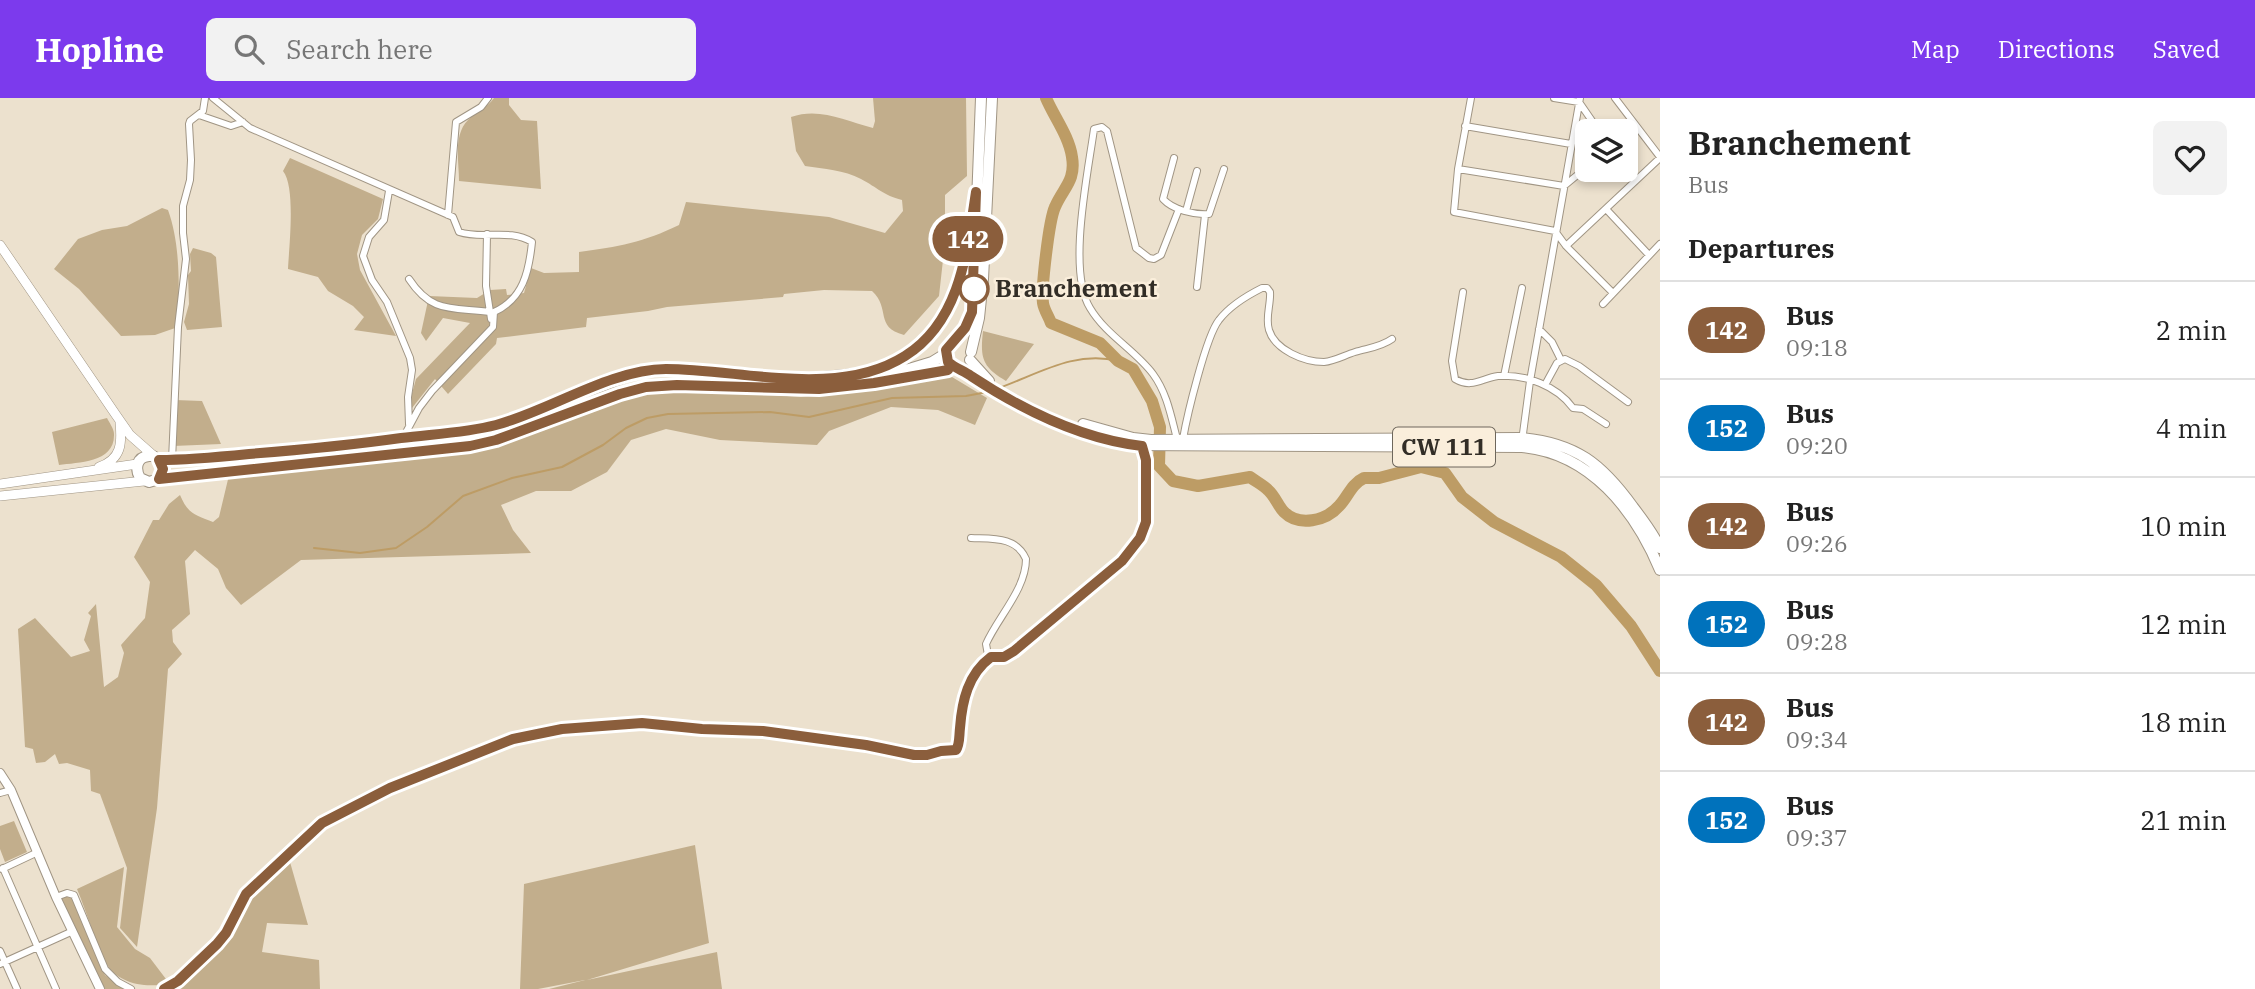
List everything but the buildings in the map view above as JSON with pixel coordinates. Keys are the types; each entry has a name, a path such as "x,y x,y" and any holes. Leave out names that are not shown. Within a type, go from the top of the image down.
{"highway":[{"path":"981,98 973,306 968,323 948,346 945,354 932,362 909,369 790,378 663,369 633,374 492,426 336,447 172,460 145,457 139,462 137,474 144,481 154,481 470,446 496,440 646,387 677,385 819,389 923,376 965,365 971,356 979,318 983,279 992,98"},
{"path":"854,375 886,366 905,356 923,343 938,325 950,304 963,270 976,192"},
{"path":"954,342 963,342 979,372 989,384"},
{"path":"945,354 948,362 957,367"},
{"name":"CW 111","path":"957,367 1004,393 1088,426 1148,444 1176,441 1557,444 1591,460 1623,493 1660,548"},
{"name":"CW 111","path":"1522,443 1565,457 1594,475 1617,500 1637,528 1660,570"},
{"path":"157,458 163,469 159,479"}],"main road":[{"path":"0,245 119,421 130,435 157,458"},
{"path":"79,474 108,464 118,454 122,440 119,421"},
{"path":"0,484 79,474 139,462 130,435"},
{"path":"0,496 144,481"}],"street":[{"path":"172,460 178,327 186,259 183,206 190,180 189,124 203,111 205,98"},
{"path":"213,98 260,133 453,217 460,232 523,236 532,242 523,288 506,306 494,312 493,327 432,391 419,408 403,438"},
{"path":"449,215 456,122 481,107 488,98"},
{"path":"1471,98 1458,169 1454,212 1555,231 1566,246 1613,293"},
{"path":"1554,98 1579,100"},
{"path":"1615,98 1631,119"},
{"path":"1579,100 1591,119"},
{"path":"1522,443 1530,381 1579,100"},
{"path":"199,115 231,126 243,122"},
{"path":"1465,126 1572,144"},
{"path":"1176,441 1167,403 1154,375 1090,309 1080,282 1082,234 1094,129 1102,127 1107,131 1136,248 1154,259 1161,255 1183,210 1197,171"},
{"path":"1566,246 1660,158 1638,128"},
{"path":"1174,158 1163,199 1183,210 1205,215"},
{"path":"1197,287 1205,215 1212,210 1224,169"},
{"path":"1458,169 1564,186 1575,177"},
{"path":"389,191 384,220 369,237 363,256 372,280 387,302 412,363 408,397 410,428"},
{"path":"1606,209 1649,255"},
{"path":"487,234 486,273 493,327"},
{"path":"1603,304 1660,244"},
{"path":"409,279 424,300 435,306 490,312"},
{"path":"1176,441 1189,410 1214,327 1223,314 1262,288 1270,292 1269,332 1274,340 1296,355 1311,360 1332,360 1382,345 1392,339"},
{"path":"1504,376 1522,288"},
{"path":"1463,292 1452,361 1455,379 1469,384 1504,376 1545,384 1560,394 1573,408 1583,409 1606,424"},
{"path":"1539,329 1552,342 1561,359"},
{"path":"1545,384 1561,359"},
{"path":"1561,359 1570,360 1628,402"},
{"path":"164,989 178,981 217,944 226,933 246,894 322,823 390,788 488,747 525,735 642,723 763,731 866,745 914,755 954,751 959,746 962,713 969,684 978,669 991,657 1004,657 1014,651 1122,561 1140,538 1146,522 1148,444"},
{"path":"971,538 1009,541 1019,547 1026,559 1019,585 986,645 986,651 991,657"},
{"path":"0,774 11,790 56,897 100,989"},
{"path":"0,793 11,790"},
{"path":"38,852 1,869 56,989"},
{"path":"56,897 67,893 74,895 105,969 118,982 131,989"},
{"path":"2,963 73,931"},
{"path":"0,951 2,963 17,989"}],"shaded area":[{"path":"494,98 509,98 509,105 521,120 537,121 541,189 459,181 460,133 468,120"},
{"path":"873,98 966,98 967,176 945,195 945,242 939,296 904,335 889,327 878,297 872,291 824,290 784,294 783,297 667,307 587,318 586,327 497,338 496,344 448,394 435,379 412,408 411,397 416,379 470,323 443,318 426,341 421,333 429,296 477,298 490,290 506,289 507,295 524,293 531,268 544,273 579,272 579,252 631,243 679,225 686,202 829,217 885,233 903,211 902,200 848,174 805,166 796,151 791,117 822,114 873,128"},
{"path":"290,158 383,199 378,219 362,235 357,254 360,270 396,336 354,330 364,317 353,306 328,291 318,277 288,269 291,203 283,171"},
{"path":"162,208 168,210 175,238 178,327 155,335 121,336 79,289 54,269 78,239 102,230 127,226"},
{"path":"193,248 216,257 222,327 187,330 184,322 189,304 188,275 191,271 190,254"},
{"path":"983,331 1034,344 1006,381 984,361"},
{"path":"952,377 987,398 975,425 938,410 891,407 829,431 817,445 720,440 666,429 631,440 607,472 571,491 536,491 501,505 513,530 531,553 301,560 241,605 226,588 218,569 195,550 185,561 190,614 172,630 173,642 182,654 168,669 157,808 137,947 120,928 127,868 100,794 91,791 90,770 67,763 59,764 55,754 45,762 36,763 33,749 25,747 18,629 35,618 71,657 90,651 84,640 91,616 88,613 96,604 104,687 118,677 124,653 121,645 145,618 150,582 134,557 153,520 159,520 169,504 180,495 193,513 213,522 219,517 230,471 470,446 645,389 801,397"},
{"path":"175,400 202,401 221,444 173,446"},
{"path":"107,418 114,434 113,444 108,451 85,462 59,465 52,432"},
{"path":"14,821 27,852 5,862 0,849 0,826"},
{"path":"695,845 709,943 587,980 717,952 722,989 549,989 585,980 538,989 520,989 524,884"},
{"path":"290,862 308,925 267,923 262,952 319,960 320,989 176,989 199,971 229,938 254,894"},
{"path":"124,867 117,927 135,949 150,958 169,983 142,985 124,980 110,969 97,943 77,889"},
{"path":"71,896 105,975 124,989 105,989 60,898"}],"waterway":[{"path":"1046,98 1068,142 1073,165 1050,226 1043,284 1044,308 1051,323 1100,343 1118,361 1133,369 1152,401 1160,427 1159,466 1173,481 1198,486 1250,477 1264,486 1290,517 1305,521 1334,511 1364,478 1379,478 1421,467 1445,473 1462,497 1494,522 1561,557 1596,585 1631,626 1660,671"},
{"path":"999,388 1072,361 1102,358 1118,361"},
{"path":"314,548 360,553 396,548 427,527 463,496 512,478 562,467 647,418 668,414 770,412 809,417 892,398 966,396 987,392"}],"bus line":[{"name":"142","path":"164,989 178,981 217,944 226,933 246,894 322,823 390,788 513,739 562,729 642,723 763,731 866,745 914,755 956,750 959,746 964,701 971,679 978,669 991,657 997,659 1014,651 1122,561 1140,538 1146,522 1146,460 1142,446 1083,432 1035,412 948,362 946,350 965,328 972,312 976,192 963,270 944,315 923,343 896,361 875,369 854,375 801,378 663,369 633,374 492,426 336,447 159,460 163,469 159,479 470,446 496,440 646,387 677,385 819,389 923,376 948,370"}],"place":[{"name":"Branchement","path":"974,289"}]}
